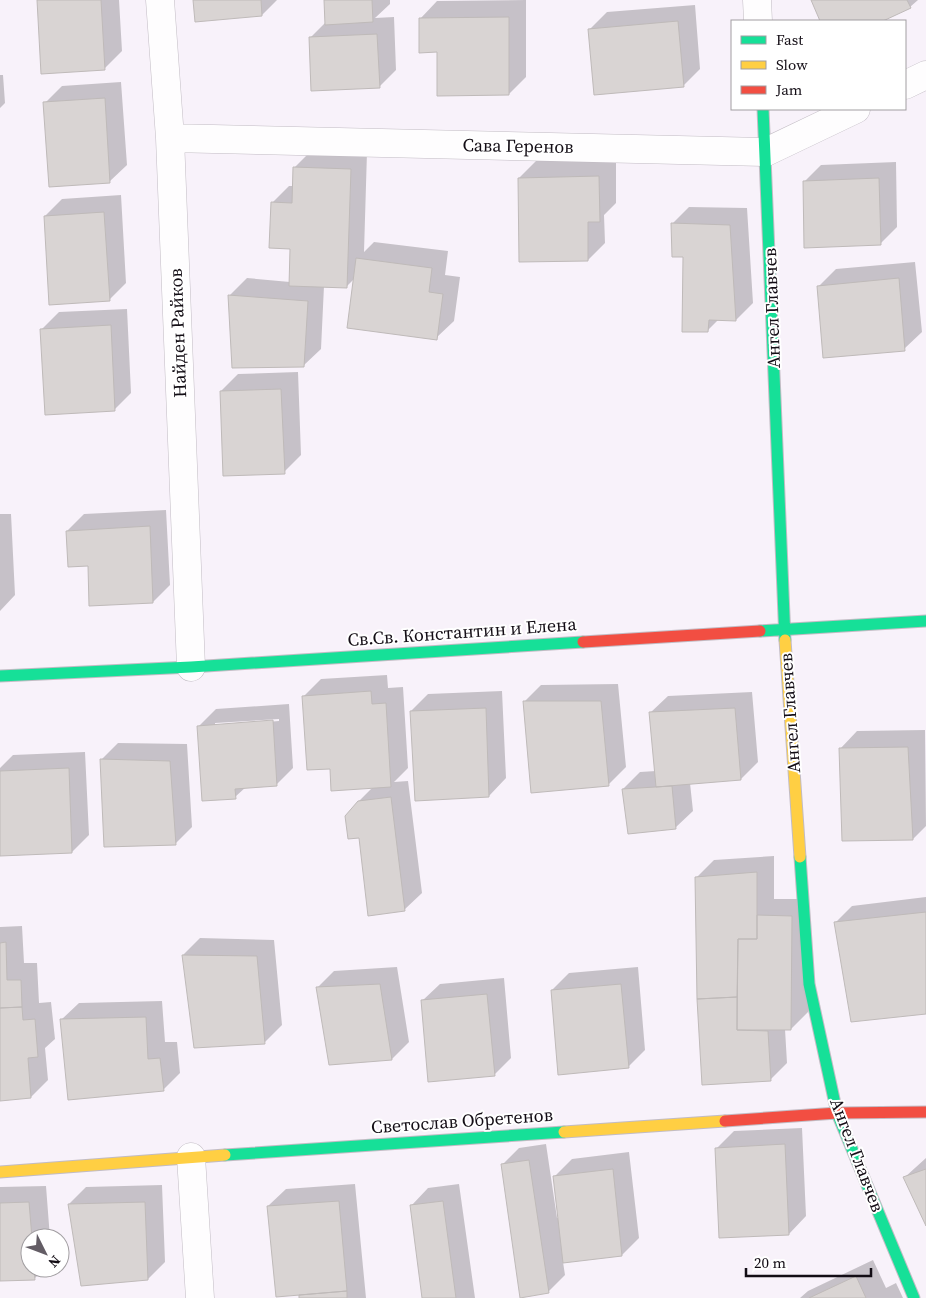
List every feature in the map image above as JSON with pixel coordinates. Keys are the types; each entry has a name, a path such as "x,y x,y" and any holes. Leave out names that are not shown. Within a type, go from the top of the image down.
{"street":[{"name":"Найден Райков","path":"160,0 170,138 190,667"},
{"path":"757,0 758,20"},
{"path":"906,85 926,75"},
{"name":"Ангел Главчев","path":"763,110 784,629 809,984 837,1113 914,1298"},
{"name":"Сава Геренов","path":"170,138 766,152 854,110"},
{"name":"Св.Св. Константин и Елена","path":"0,676 190,667 926,621"},
{"name":"Светослав Обретенов","path":"0,1172 191,1156 837,1113 926,1112"},
{"path":"191,1156 200,1298"}],"building":[{"path":"37,0 101,0 105,70 41,74"},
{"path":"193,0 261,0 262,16 195,22"},
{"path":"324,0 372,0 373,22 325,25"},
{"path":"811,0 907,0 911,8 885,20 820,20"},
{"path":"509,17 509,95 437,96 437,52 419,53 419,18"},
{"path":"678,21 684,87 594,95 588,29"},
{"path":"377,34 380,88 311,91 309,37"},
{"path":"105,98 110,183 49,187 43,102"},
{"path":"293,167 351,169 347,288 289,286 290,249 269,248 271,202 292,203"},
{"path":"599,176 600,222 588,222 588,261 519,262 518,178"},
{"path":"879,178 881,245 804,248 803,181"},
{"path":"104,212 110,301 49,305 44,216"},
{"path":"671,223 730,225 736,321 709,320 708,332 682,332 683,257 672,257"},
{"path":"356,258 432,268 429,292 443,294 437,340 347,328"},
{"path":"899,278 905,351 823,358 817,286"},
{"path":"228,295 308,301 304,367 232,368"},
{"path":"111,325 115,411 45,415 40,329"},
{"path":"281,389 285,474 223,476 220,391"},
{"path":"150,526 153,603 89,606 88,566 68,567 66,531"},
{"path":"371,691 372,704 386,703 391,787 331,791 330,769 307,770 302,696"},
{"path":"523,701 601,701 609,786 531,793"},
{"path":"486,708 489,797 415,801 410,711"},
{"path":"735,708 741,780 656,787 649,712"},
{"path":"273,720 277,786 235,789 236,799 202,801 197,726"},
{"path":"908,747 913,840 842,841 839,748"},
{"path":"100,759 170,761 176,845 104,847"},
{"path":"69,768 72,853 0,856 0,771"},
{"path":"672,786 676,829 628,834 622,789"},
{"path":"391,797 405,911 368,916 359,838 348,839 345,816 358,801"},
{"path":"757,872 757,939 738,939 737,997 697,999 695,877"},
{"path":"926,912 926,1014 851,1022 834,922"},
{"path":"757,915 792,916 791,1030 737,1030 738,939 757,939"},
{"path":"6,942 7,980 21,980 22,1007 0,1008 0,943"},
{"path":"182,955 257,956 265,1044 194,1048"},
{"path":"380,984 392,1060 329,1065 316,987"},
{"path":"621,984 629,1068 558,1075 551,990"},
{"path":"487,994 495,1076 428,1082 421,1000"},
{"path":"737,997 737,1030 768,1031 771,1081 702,1085 697,999"},
{"path":"22,1007 23,1020 35,1019 38,1057 28,1058 31,1098 0,1101 0,1008"},
{"path":"146,1017 148,1059 160,1058 164,1091 68,1100 60,1019"},
{"path":"785,1144 789,1235 719,1238 715,1148"},
{"path":"529,1160 549,1293 520,1298 501,1164"},
{"path":"613,1169 622,1256 563,1263 553,1176"},
{"path":"926,1169 926,1226 903,1177"},
{"path":"339,1201 347,1291 276,1297 267,1206"},
{"path":"443,1201 456,1298 422,1298 410,1205"},
{"path":"29,1202 31,1228 20,1228 20,1278 35,1278 35,1280 0,1281 0,1203"},
{"path":"145,1202 148,1280 81,1286 68,1204"},
{"path":"856,1276 866,1298 809,1298"},
{"path":"347,1291 347,1298 299,1298 299,1295"}],"traffic: fast":[{"path":"763,110 785,640"},
{"path":"760,631 926,621"},
{"path":"0,676 191,667 583,642"},
{"path":"800,857 809,984 837,1113 914,1298"},
{"path":"225,1155 564,1132"}],"traffic: slow":[{"path":"785,640 800,857"},
{"path":"564,1132 725,1121"},
{"path":"0,1172 225,1155"}],"traffic: jam":[{"path":"583,642 760,631"},
{"path":"725,1121 837,1113 926,1112"}]}
